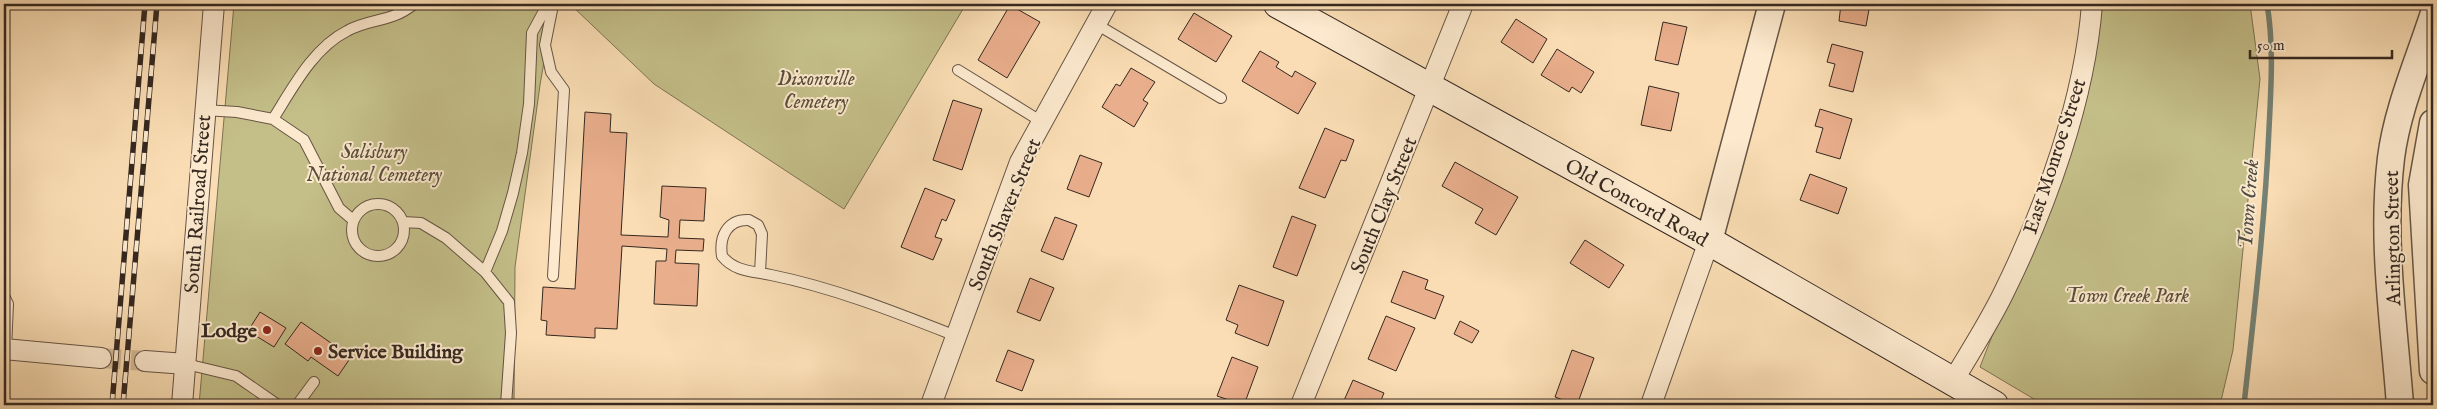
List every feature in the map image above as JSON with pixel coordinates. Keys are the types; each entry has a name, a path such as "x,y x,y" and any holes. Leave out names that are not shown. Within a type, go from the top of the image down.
{"main road":[{"name":"Old Concord Road","path":"1278,4 1710,241 1994,405"}],"street":[{"name":"South Railroad Street","path":"182,405 204,110 214,4"},
{"name":"South Shaver Street","path":"931,405 1020,162 1107,4"},
{"name":"South Clay Street","path":"1301,405 1463,4"},
{"path":"1650,405 1710,241 1772,4"},
{"name":"East Monroe Street","path":"1953,381 2004,293 2041,210 2070,117 2090,31 2092,4"},
{"name":"Arlington Street","path":"2400,405 2389,252 2388,202 2391,157 2404,105 2433,16"},
{"name":"Arlington Street","path":"2433,123 2422,185 2433,371"},
{"path":"5,349 101,358"},
{"path":"145,361 186,364"},
{"path":"2397,365 2406,405"}],"lane":[{"path":"273,120 295,85 331,41 347,30 389,19 404,12 414,4"},
{"path":"484,272 502,232 522,153 529,104 532,34 545,9 552,10 545,45 550,72 564,90 553,276"},
{"path":"1096,24 1221,98"},
{"path":"958,70 1042,122"},
{"path":"204,110 237,112 273,120 304,140 339,208 353,220"},
{"path":"379,204 394,209 403,222 402,240 390,254 381,257 364,253 357,247 352,238 353,220 364,208 379,204"},
{"path":"760,273 762,234 760,228 749,220 734,222 722,238 720,246 722,256 737,268 862,299 956,336"},
{"path":"403,222 421,223 446,238 484,272 509,302 511,333 506,405"},
{"path":"4,296 8,304 5,349"},
{"path":"186,364 236,376 278,405"},
{"path":"297,405 314,382"}],"green space":[{"name":"Salisbury National Cemetery","path":"234,4 554,4 540,85 515,267 514,405 199,405"},
{"name":"Dixonville Cemetery","path":"570,4 966,4 844,209 654,84"},
{"name":"Town Creek Park","path":"2092,4 2250,4 2260,79 2233,350 2220,405 2044,405 1980,367 2041,210"}],"building":[{"path":"1841,4 1870,4 1866,26 1839,21"},
{"path":"1010,5 1040,22 1007,78 978,60"},
{"path":"1194,13 1232,36 1216,62 1178,39"},
{"path":"1516,19 1547,39 1533,63 1501,42"},
{"path":"1663,22 1687,27 1678,65 1655,60"},
{"path":"1832,44 1863,52 1853,92 1829,86 1835,64 1827,62"},
{"path":"1557,49 1594,72 1581,93 1572,87 1569,92 1541,75"},
{"path":"1260,51 1279,62 1276,67 1292,77 1295,71 1316,83 1298,114 1242,81"},
{"path":"1131,68 1155,82 1143,100 1148,103 1134,127 1102,107 1116,84 1120,86"},
{"path":"1649,86 1679,93 1671,131 1641,125"},
{"path":"953,100 982,109 962,170 933,160"},
{"path":"1820,109 1852,119 1840,159 1816,152 1823,128 1815,126"},
{"path":"585,112 611,114 610,132 627,133 621,235 668,237 669,220 660,217 662,186 706,188 704,221 680,220 679,238 704,239 703,251 676,250 675,263 699,264 697,306 654,304 656,261 666,261 667,249 622,246 617,329 595,328 595,338 546,335 547,321 541,320 543,287 575,289"},
{"path":"1325,128 1354,140 1346,161 1341,160 1325,198 1299,188"},
{"path":"1080,155 1102,163 1089,197 1067,189"},
{"path":"1455,162 1518,197 1496,235 1475,223 1483,209 1442,186"},
{"path":"1810,174 1847,188 1838,214 1800,200"},
{"path":"925,188 955,200 946,221 942,219 935,237 942,239 933,260 901,247"},
{"path":"1292,216 1316,225 1297,276 1273,267"},
{"path":"1055,217 1077,225 1063,260 1041,251"},
{"path":"1585,240 1624,265 1609,288 1570,263"},
{"path":"1403,271 1428,280 1425,289 1444,296 1435,319 1391,302"},
{"path":"1030,278 1054,288 1040,321 1017,312"},
{"path":"1239,285 1284,301 1268,346 1235,333 1238,325 1226,320"},
{"name":"Lodge","path":"260,312 286,328 274,347 248,331"},
{"path":"1386,316 1415,328 1396,371 1368,359"},
{"path":"1460,321 1479,331 1472,343 1454,334"},
{"name":"Service Building","path":"301,322 351,357 338,376 311,357 308,361 285,344"},
{"path":"1008,350 1034,360 1022,391 996,381"},
{"path":"1572,350 1594,358 1577,405 1555,397"},
{"path":"1232,357 1258,367 1244,405 1217,396"},
{"path":"1353,380 1384,393 1379,405 1342,405"}],"waterway":[{"name":"Town Creek","path":"2244,405 2259,267 2271,98 2271,35 2267,4"}],"tunnel":[{"path":"101,358 145,361"}],"railway":[{"path":"112,405 145,4"},
{"path":"123,405 157,4"}],"place":[{"name":"Lodge","path":"267,330"},
{"name":"Service Building","path":"318,351"}]}
